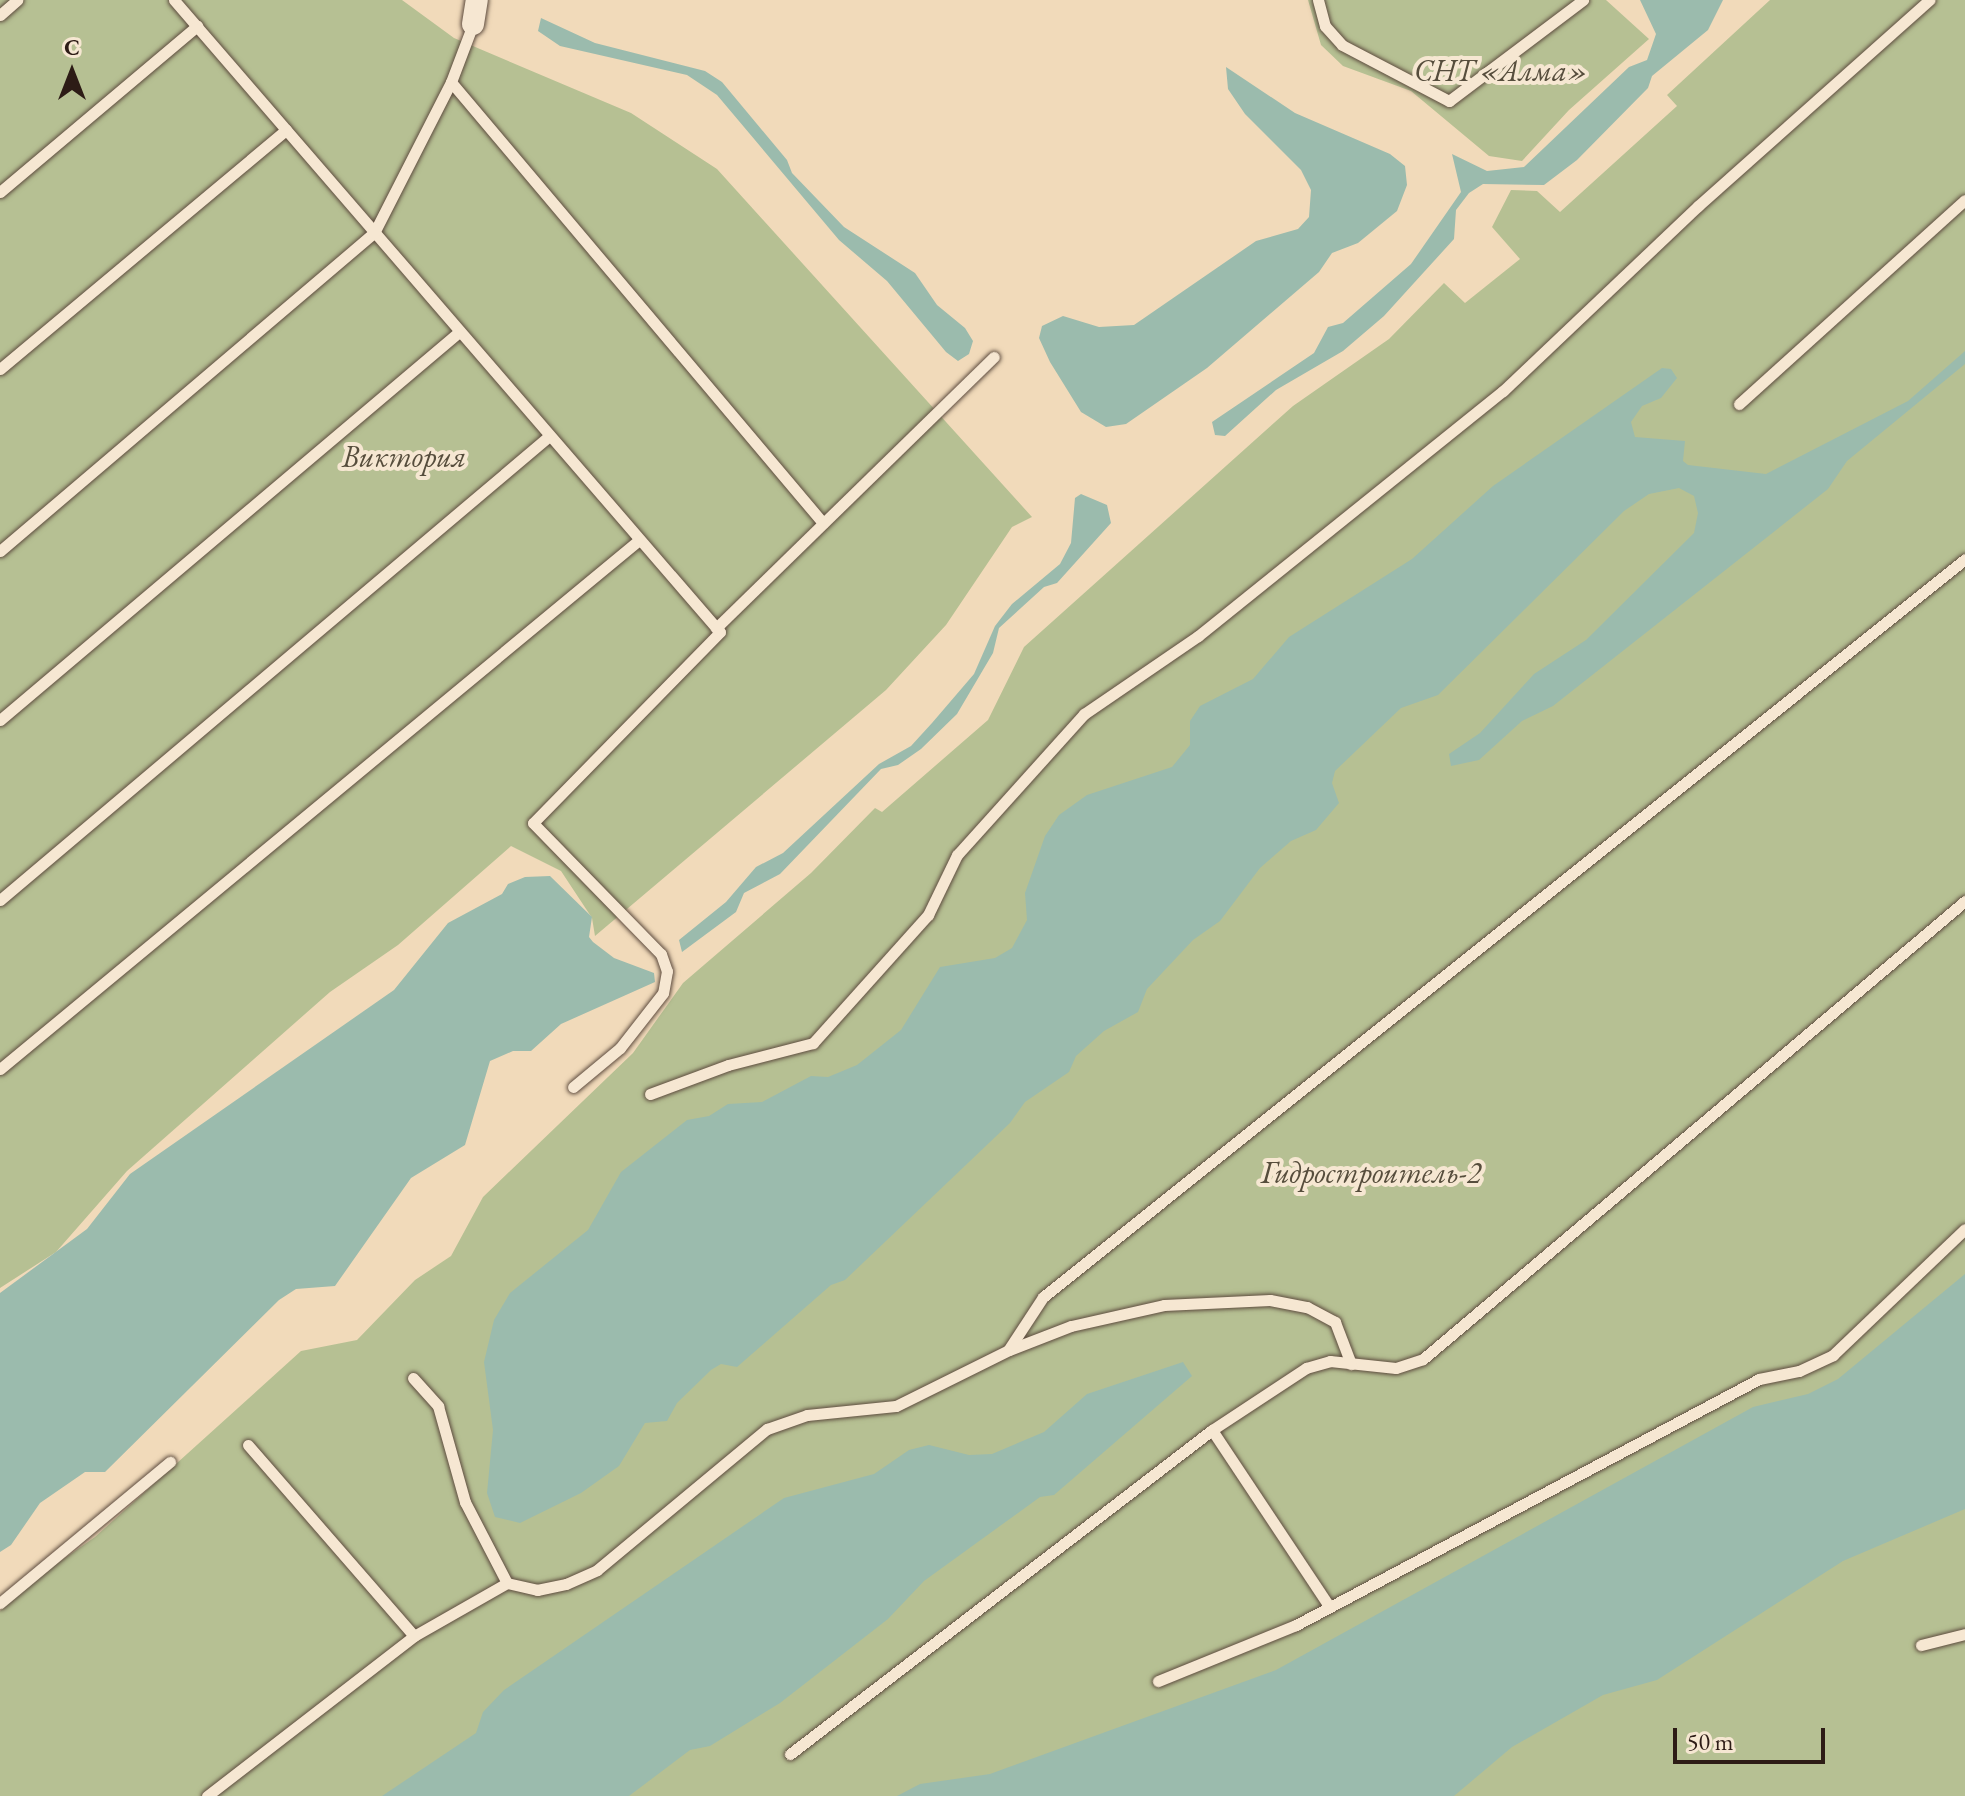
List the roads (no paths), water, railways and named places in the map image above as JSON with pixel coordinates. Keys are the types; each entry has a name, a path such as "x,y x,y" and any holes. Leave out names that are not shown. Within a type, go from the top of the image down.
{"street":[{"path":"473,24 477,0"}],"lane":[{"path":"0,15 17,0"},
{"path":"174,0 548,437 720,632 533,823 661,954 667,971 663,993 620,1048 573,1087"},
{"path":"1318,0 1325,26 1342,45 1449,101 1583,0"},
{"path":"650,1094 728,1065 813,1043 928,915 957,855 1084,714 1198,636 1503,391 1698,206 1929,0"},
{"path":"0,551 374,233 451,82 473,24"},
{"path":"0,192 197,26"},
{"path":"451,82 823,523"},
{"path":"0,369 286,130"},
{"path":"1739,404 1965,200"},
{"path":"0,720 459,332"},
{"path":"716,628 994,357"},
{"path":"0,900 548,437"},
{"path":"0,1069 639,540"},
{"path":"1009,1350 1043,1297 1965,559"},
{"path":"790,1754 1212,1430 1306,1368 1330,1361 1396,1368 1423,1359 1965,901"},
{"path":"1158,1681 1296,1625 1759,1379 1799,1371 1833,1355 1965,1229"},
{"path":"207,1796 414,1636 507,1583 537,1590 566,1584 597,1570 767,1429 807,1415 896,1406 1009,1350 1071,1326 1164,1305 1270,1300 1307,1307 1335,1322 1351,1364"},
{"path":"413,1378 438,1406 465,1502 507,1583"},
{"path":"1212,1430 1329,1606"},
{"path":"248,1445 414,1636"},
{"path":"0,1603 170,1462"},
{"path":"1921,1645 1965,1634"}],"park label":[{"name":"СНТ «Алма»","path":"1501,71"},
{"name":"Виктория","path":"404,457"},
{"name":"Гидростроитель-2","path":"1371,1173"}]}
